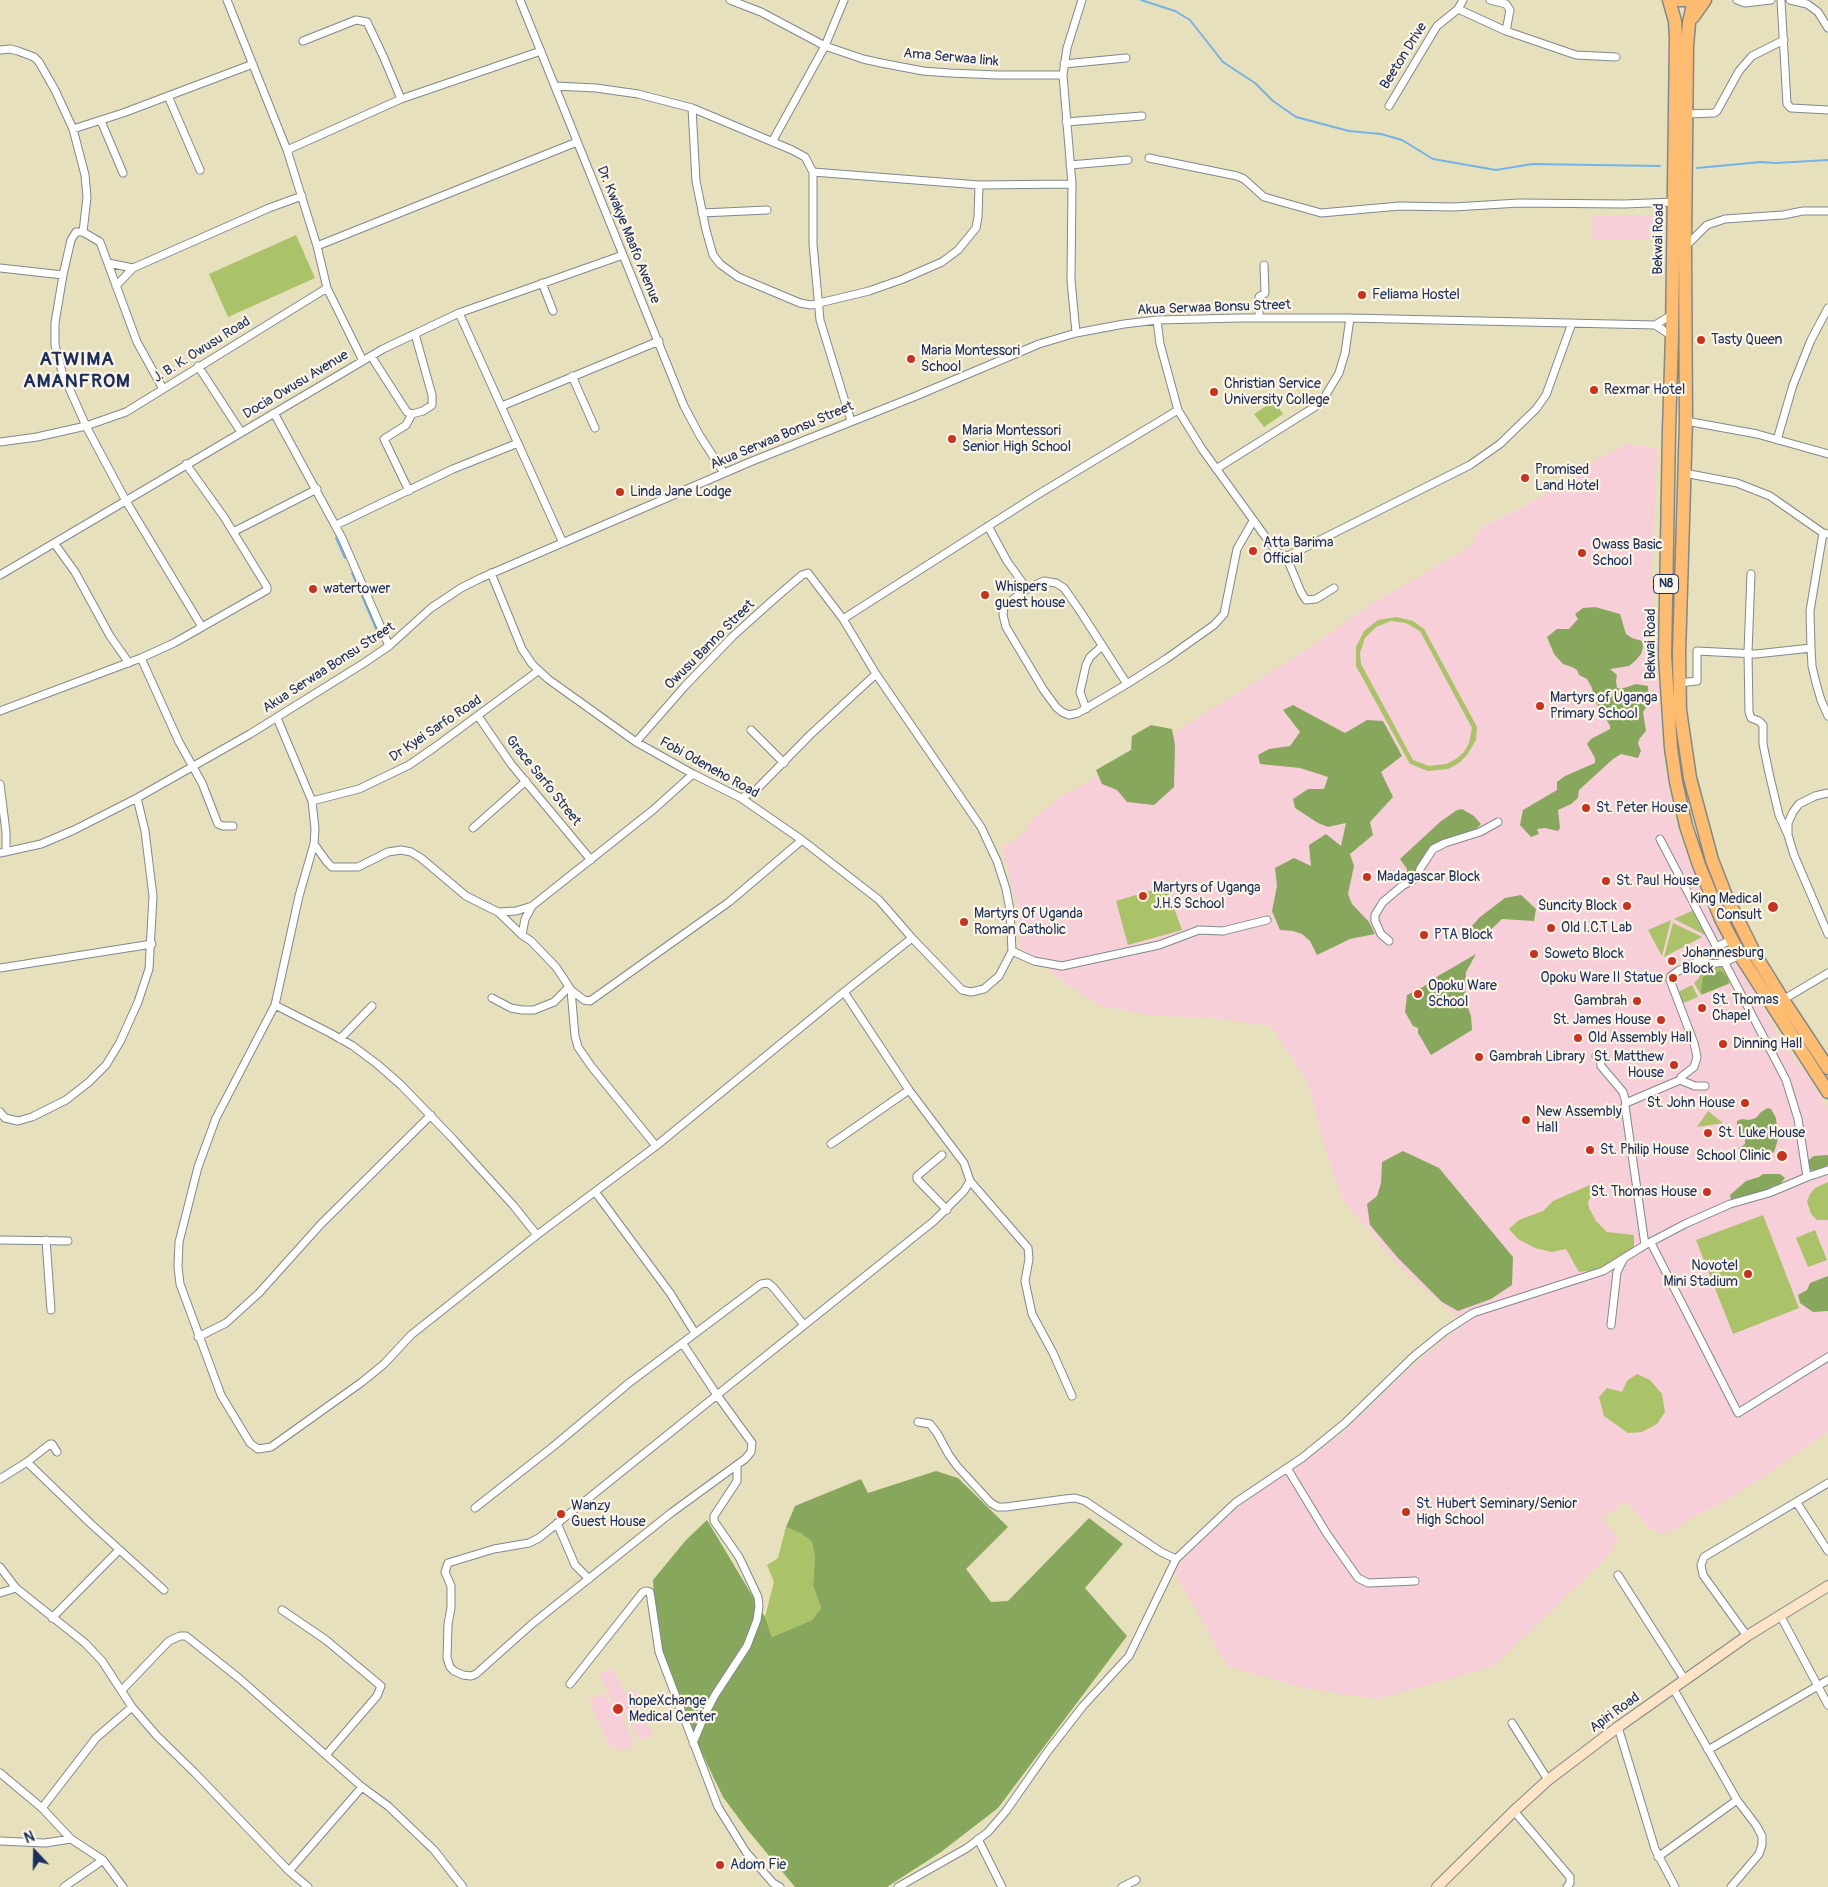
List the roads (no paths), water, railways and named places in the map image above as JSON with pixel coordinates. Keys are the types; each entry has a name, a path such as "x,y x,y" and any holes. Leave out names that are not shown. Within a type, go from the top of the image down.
{"highway":[{"path":"1662,0 1676,37"},
{"name":"N8","path":"1669,0 1675,21 1676,37"},
{"path":"1678,0 1687,0"},
{"name":"N8","path":"1689,23 1694,0"},
{"path":"1689,23 1705,0"},
{"name":"Bekwai Road","path":"1689,23 1686,114 1686,421 1678,654 1680,710 1690,778 1712,860 1732,911 1778,1003 1828,1092"},
{"name":"Bekwai Road","path":"1676,37 1673,314 1665,656 1671,748 1676,782 1686,826 1714,902 1731,940 1740,955 1828,1068"},
{"path":"1668,491 1684,491"}],"street":[{"path":"227,0 287,150 317,246 326,288 363,360"},
{"name":"Dr. Kwakye Maafo Avenue","path":"520,0 689,416 724,473"},
{"name":"Ama Serwaa link","path":"730,0 761,12 825,46 863,59 923,71 997,75 1063,75"},
{"path":"772,142 825,46 844,0"},
{"path":"1076,333 1071,280 1072,184 1063,75 1067,48 1082,0"},
{"name":"Beeton Drive","path":"1389,106 1438,26 1445,18 1458,10 1463,0"},
{"path":"1490,0 1506,4 1510,10 1506,31"},
{"path":"1737,0 1745,3 1771,0"},
{"path":"1780,0 1787,104 1791,108 1828,110"},
{"path":"1790,0 1807,4 1818,12 1828,28"},
{"path":"1458,10 1506,31 1576,55 1616,57"},
{"path":"303,41 356,20 367,22 401,100"},
{"path":"1686,114 1717,111 1739,71 1752,56 1784,40"},
{"path":"0,50 18,51 34,57 39,62 55,90 73,129 85,175 87,196 83,232"},
{"path":"287,150 401,100 541,51"},
{"path":"1064,64 1126,58"},
{"path":"73,129 253,64"},
{"path":"555,86 596,88 630,93 692,108 805,157 813,172 813,244 817,304 822,331 851,421"},
{"path":"168,96 200,170"},
{"path":"692,108 694,164 702,213 713,255 727,270 738,277 779,296 800,303 817,304 868,290 903,279 942,262 958,250 976,228 978,222 979,186"},
{"path":"1066,122 1142,116"},
{"path":"101,120 123,173"},
{"path":"317,246 577,142"},
{"path":"1149,158 1237,176 1244,179 1264,198 1321,212 1400,206 1454,207 1519,203 1624,204 1674,202"},
{"path":"1070,164 1128,160"},
{"path":"813,172 979,186 1072,184"},
{"path":"116,286 133,268 269,208 302,196"},
{"path":"702,213 767,210"},
{"path":"1685,248 1706,225 1725,220 1783,215 1803,211 1828,211"},
{"path":"163,389 137,342 98,240 83,232 76,232 72,237 63,275 55,323 55,345 62,372 86,426 126,501 202,627"},
{"name":"Docia Owusu Avenue","path":"0,575 363,360 459,313 623,255"},
{"path":"108,263 133,268"},
{"path":"1260,318 1259,297 1264,293 1264,265"},
{"path":"0,268 63,275"},
{"path":"542,283 552,311"},
{"name":"J. B. K. Owusu Road","path":"0,442 22,440 86,426 131,410 198,366 326,288"},
{"path":"1777,440 1793,385 1811,340 1828,308"},
{"path":"459,313 563,543"},
{"path":"1672,336 1655,325 1673,314"},
{"path":"1216,469 1321,403 1339,373 1345,353 1350,318"},
{"name":"Akua Serwaa Bonsu Street","path":"3,853 57,838 137,798 192,767 276,718 389,646 431,608 461,588 490,573 724,473 916,396 1039,344 1076,333 1157,320 1350,318 1655,325"},
{"path":"1157,320 1160,344 1178,410 1216,469 1275,550 1286,556 1306,600 1316,599 1334,588"},
{"path":"1286,556 1294,554 1470,465 1500,444 1536,409 1546,395 1572,323"},
{"path":"410,491 384,439 406,425 412,414 429,408 432,400 415,334"},
{"path":"502,406 659,341"},
{"path":"371,356 404,409 412,414"},
{"path":"198,366 241,432"},
{"path":"572,376 596,428"},
{"path":"1178,410 988,526 842,619 876,674 981,827 997,861 1006,889 1010,910 1012,951 1034,961 1062,966 1159,945 1199,930 1223,931 1267,920"},
{"path":"274,413 336,525 389,646"},
{"path":"1686,421 1726,428 1828,454"},
{"path":"336,525 453,469 518,443"},
{"path":"0,711 141,658 202,627 267,590 267,587 233,532 186,464"},
{"path":"1684,473 1737,484 1770,496 1825,534 1810,611 1812,666 1821,700 1828,716"},
{"path":"233,532 317,489"},
{"path":"1127,684 1064,588 1056,583 1044,581 1027,589 1004,606 1003,615 1006,627 1043,689 1056,707 1069,715 1078,713 1127,684 1214,625 1224,614 1237,549 1253,521"},
{"path":"988,526 1007,561 1027,589"},
{"path":"54,543 75,572 110,636 129,662"},
{"name":"Fobi Odeneho Road","path":"490,573 522,649 538,671 636,742 742,798 802,840 879,900 912,938 962,990 971,992 984,989 999,976 1012,951"},
{"name":"Owusu Banno Street","path":"636,742 685,686 733,636 802,575 808,574 842,619"},
{"path":"1751,574 1748,652 1749,712 1751,718 1763,725 1763,744 1780,814 1794,855 1828,934"},
{"path":"1086,708 1080,692 1086,665 1090,657 1102,646"},
{"path":"1679,683 1697,681 1697,652 1748,652 1756,654 1811,648"},
{"path":"141,658 179,742 202,783 218,824 233,826"},
{"name":"Dr Kyei Sarfo Road","path":"312,801 359,789 392,774 436,747 538,671"},
{"path":"742,798 756,790 876,674"},
{"name":"Grace Sarfo Street","path":"478,716 511,764 591,860"},
{"path":"276,718 312,801 315,830 314,844 294,918 275,1005 216,1118 198,1167 185,1214 179,1242 178,1266 180,1284 221,1396 250,1443 258,1449 271,1447 362,1382 384,1364 412,1335 537,1236 656,1146 912,938"},
{"path":"750,730 784,762"},
{"path":"498,912 516,911 532,906 653,810 694,774"},
{"path":"473,828 526,781"},
{"path":"0,784 6,832 3,853"},
{"path":"756,790 756,808"},
{"path":"1788,835 1788,823 1792,812 1799,804 1828,793"},
{"path":"0,1112 5,1118 18,1120 32,1117 66,1100 89,1082 106,1065 120,1042 138,1002 149,970 152,944 153,896 150,865 137,798"},
{"path":"1389,941 1381,934 1375,922 1375,915 1383,902 1402,886 1418,877 1420,869 1438,846 1480,832 1498,822"},
{"path":"1660,839 1725,962 1790,1092 1798,1119 1807,1177"},
{"path":"314,844 326,862 332,867 358,868 388,852 401,850 421,858 466,896 498,912 531,941 556,967 570,989 584,1000 590,1001 729,902 802,840"},
{"path":"522,935 525,919 532,906"},
{"path":"1716,947 1731,940"},
{"path":"0,968 152,944"},
{"path":"1626,1103 1680,1080 1681,1077 1694,1067 1698,1057 1670,980 1671,976 1678,971 1715,953 1716,947"},
{"path":"1691,965 1698,968 1707,964 1725,962 1740,955"},
{"path":"1778,1003 1828,973"},
{"path":"492,998 511,1008 534,1010 554,1002 570,989"},
{"path":"570,989 578,1047 591,1066 656,1146"},
{"path":"844,992 909,1090 964,1163 970,1181 1028,1248 1029,1259 1025,1280 1032,1314 1053,1353 1072,1396"},
{"path":"275,1005 340,1038 377,1064 431,1115 507,1198 537,1236"},
{"path":"340,1038 372,1006"},
{"path":"1596,1056 1600,1060 1601,1066 1623,1092 1626,1103 1624,1110 1648,1244 1738,1413 1828,1357"},
{"path":"1680,1080 1695,1086 1705,1086"},
{"path":"831,1144 909,1090"},
{"path":"198,1337 226,1323 260,1293 321,1224 431,1115"},
{"path":"942,1155 917,1176 947,1210"},
{"path":"898,1887 944,1862 978,1839 988,1832 1006,1812 1048,1751 1083,1706 1129,1656 1176,1559 1235,1503 1302,1458 1345,1423 1414,1356 1457,1322 1481,1310 1603,1271 1685,1224 1730,1204 1769,1193 1828,1170"},
{"path":"683,1344 717,1395 752,1443 751,1452 737,1466 671,1513 532,1624 476,1674 471,1676 463,1675 450,1668 447,1643 451,1608 451,1586 445,1572 448,1563 494,1549 529,1543 539,1538 717,1395 934,1222 964,1191 970,1181"},
{"path":"596,1193 670,1293 695,1333"},
{"path":"0,1240 68,1241"},
{"path":"46,1240 51,1310"},
{"path":"1611,1325 1617,1272 1623,1260"},
{"path":"475,1508 555,1445 629,1383 761,1284 768,1283 804,1326"},
{"path":"918,1422 930,1424 937,1433 948,1455 990,1503 1006,1507 1075,1498 1085,1501 1161,1552 1176,1559"},
{"path":"0,1479 27,1462 50,1444 52,1444 57,1452"},
{"path":"27,1462 164,1590"},
{"path":"693,1743 715,1695 747,1646 757,1620 758,1597 739,1557 714,1521 714,1516 736,1481 737,1466"},
{"path":"1287,1468 1327,1534 1358,1578 1368,1584 1415,1581"},
{"path":"1746,1636 1703,1575 1701,1565 1704,1557 1828,1483"},
{"path":"1797,1503 1828,1551"},
{"path":"557,1523 575,1565 589,1579"},
{"path":"52,1618 119,1550"},
{"path":"0,1567 16,1588 85,1643 102,1661 132,1707 157,1736 289,1871 308,1887"},
{"path":"1618,1576 1685,1680"},
{"name":"Apiri Road","path":"1438,1887 1514,1810 1548,1780 1618,1727 1746,1636 1828,1586"},
{"path":"0,1593 16,1588"},
{"path":"570,1684 643,1592 647,1590 652,1596 654,1625 659,1652 718,1807 734,1836 756,1863 780,1887"},
{"path":"282,1610 326,1640 381,1686 377,1696 326,1755"},
{"path":"1780,1615 1828,1705"},
{"path":"122,1690 168,1641 180,1636 186,1636 362,1788 388,1806 434,1850 463,1887"},
{"path":"1708,1750 1828,1680"},
{"path":"1673,1688 1737,1800 1762,1836 1759,1854 1731,1887"},
{"path":"42,1808 96,1738 132,1707"},
{"path":"1512,1723 1548,1780"},
{"path":"1618,1727 1658,1857 1675,1887"},
{"path":"0,1773 42,1808 71,1840 103,1860 123,1887"},
{"path":"289,1871 362,1788"},
{"path":"1658,1857 1737,1800"},
{"path":"1514,1810 1570,1877 1570,1883 1567,1887"},
{"path":"978,1839 1002,1887"},
{"path":"0,1840 45,1843 71,1840"},
{"path":"64,1887 103,1860"},
{"path":"1122,1887 1136,1880"}],"waterway":[{"path":"1141,0 1175,11 1190,20 1223,62 1255,83 1273,101 1296,117 1349,131 1381,134 1402,140 1433,159 1496,170 1532,164 1660,166"},
{"path":"1697,168 1761,162 1828,160"},
{"path":"336,538 345,558"},
{"path":"352,573 360,591"},
{"path":"362,596 377,631"}],"place":[{"name":"Feliama Hostel","path":"1362,295"},
{"name":"Tasty Queen","path":"1701,340"},
{"name":"Maria Montessori School","path":"911,359"},
{"name":"Rexmar Hotel","path":"1594,390"},
{"name":"Christian Service University College","path":"1214,392"},
{"name":"Maria Montessori Senior High School","path":"952,439"},
{"name":"Promised Land Hotel","path":"1525,478"},
{"name":"Linda Jane Lodge","path":"620,492"},
{"name":"Atta Barima Official","path":"1253,551"},
{"name":"Owass Basic School","path":"1582,553"},
{"name":"watertower","path":"313,589"},
{"name":"Whispers guest house","path":"985,595"},
{"name":"Martyrs of Uganga Primary School","path":"1540,706"},
{"name":"St. Peter House","path":"1586,808"},
{"name":"Madagascar Block","path":"1367,877"},
{"name":"St. Paul House","path":"1606,881"},
{"name":"Martyrs of Uganga J.H.S School","path":"1143,896"},
{"name":"Suncity Block","path":"1627,906"},
{"name":"King Medical Consult","path":"1773,907"},
{"name":"Martyrs Of Uganda Roman Catholic","path":"964,922"},
{"name":"Old I.C.T Lab","path":"1551,928"},
{"name":"PTA Block","path":"1424,935"},
{"name":"Soweto Block","path":"1534,954"},
{"name":"Johannesburg Block","path":"1672,961"},
{"name":"Opoku Ware II Statue","path":"1673,978"},
{"name":"Opoku Ware School","path":"1418,994"},
{"name":"Gambrah","path":"1637,1001"},
{"name":"St. Thomas Chapel","path":"1702,1008"},
{"name":"St. James House","path":"1661,1020"},
{"name":"Old Assembly Hall","path":"1578,1038"},
{"name":"Dinning Hall","path":"1723,1044"},
{"name":"Gambrah Library","path":"1479,1057"},
{"name":"St. Matthew House","path":"1674,1065"},
{"name":"St. John House","path":"1745,1103"},
{"name":"New Assembly Hall","path":"1526,1120"},
{"name":"St. Luke House","path":"1708,1133"},
{"name":"St. Philip House","path":"1590,1150"},
{"name":"School Clinic","path":"1782,1156"},
{"name":"St. Thomas House","path":"1707,1192"},
{"name":"Novotel Mini Stadium","path":"1748,1274"},
{"name":"St. Hubert Seminary/Senior High School","path":"1406,1512"},
{"name":"Wanzy Guest House","path":"561,1514"},
{"name":"hopeXchange Medical Center","path":"618,1709"},
{"name":"Adom Fie","path":"720,1865"}],"district":[{"name":"ATWIMA AMANFROM","path":"77,371"}]}
